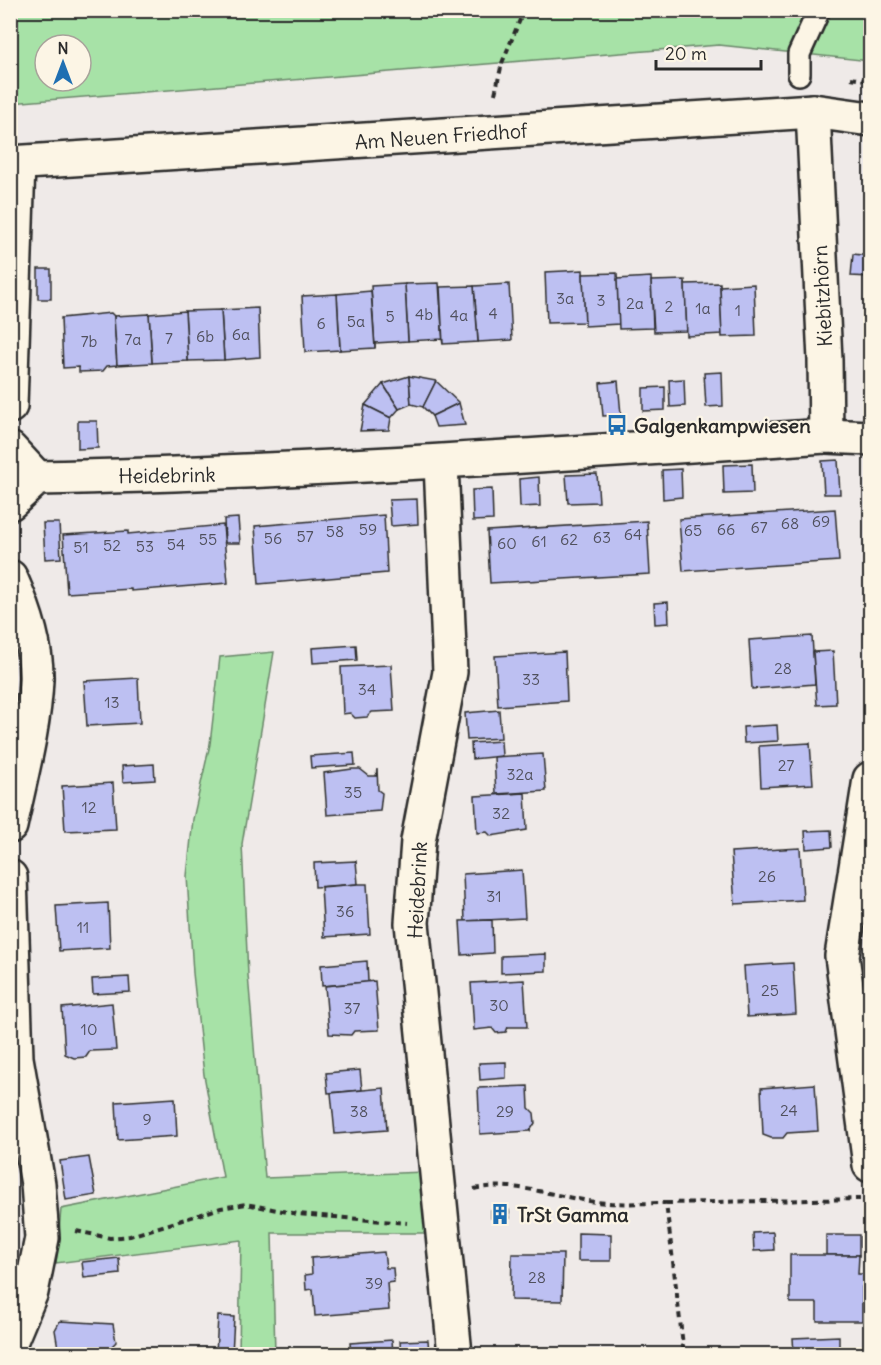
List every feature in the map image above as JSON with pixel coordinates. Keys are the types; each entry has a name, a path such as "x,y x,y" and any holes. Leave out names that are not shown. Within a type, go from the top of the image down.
{"street":[{"name":"Am Neuen Friedhof","path":"14,163 813,111 870,119"},
{"name":"Kiebitzhörn","path":"813,111 825,360 826,436"},
{"path":"10,406 14,163"},
{"path":"826,436 870,438"},
{"name":"Heidebrink","path":"38,478 219,474 441,463 826,436"},
{"path":"10,449 38,478 10,503"},
{"name":"Heidebrink","path":"441,463 450,672 418,842 412,923 455,1354"},
{"path":"10,577 26,614 36,678 24,764 10,826"},
{"path":"870,779 842,956 870,1165"},
{"path":"10,877 16,1058 38,1184 42,1238 31,1292 10,1342"}],"lane":[{"path":"799,74 799,54 819,10"}],"path":[{"path":"495,94 502,63 524,10"},
{"path":"42,1238 71,1231 110,1238 130,1236 221,1208 246,1204 298,1214 420,1224 464,1192 485,1187 539,1190 585,1201 666,1203 845,1200 870,1197"},
{"path":"666,1203 684,1354"}],"green space":[{"path":"11,11 870,11 870,61 719,45 11,103"},
{"path":"274,652 242,844 248,975 265,1178 425,1172 428,1233 272,1233 275,1354 239,1354 241,1240 56,1263 61,1209 223,1177 204,1075 193,973 187,876 193,819 210,744 220,657"}],"building":[{"path":"853,254 870,256 870,277 851,276"},
{"path":"38,269 51,269 51,299 38,299"},
{"path":"583,270 585,322 547,323 545,272"},
{"path":"617,273 619,324 585,326 583,274"},
{"path":"651,277 653,328 619,329 617,279"},
{"path":"685,280 687,331 654,332 651,281"},
{"path":"439,283 443,344 442,339 408,341 405,284"},
{"path":"720,283 722,334 687,336 685,284"},
{"path":"405,284 408,341 375,343 375,348 371,286"},
{"path":"509,284 512,340 478,342 474,286"},
{"path":"754,284 756,336 722,337 720,286"},
{"path":"474,286 478,342 443,344 440,287"},
{"path":"371,291 375,348 340,350 337,294"},
{"path":"337,294 340,350 305,352 302,296"},
{"path":"258,308 260,357 224,360 221,310"},
{"path":"221,310 224,360 188,361 185,311"},
{"path":"185,311 188,361 152,363 149,314"},
{"path":"111,313 114,316 117,365 107,366 103,371 79,372 79,367 63,368 61,318"},
{"path":"149,314 152,363 117,365 114,316"},
{"path":"722,372 723,406 706,407 704,373"},
{"path":"409,376 411,404 399,409 383,384"},
{"path":"409,376 436,381 423,407 411,404"},
{"path":"684,379 685,406 670,407 669,380"},
{"path":"436,381 459,403 432,416 423,407"},
{"path":"618,381 621,415 603,416 600,383"},
{"path":"383,384 399,409 391,418 365,405"},
{"path":"665,387 665,410 643,411 643,388"},
{"path":"459,403 465,425 436,427 432,416"},
{"path":"365,405 391,418 389,430 360,431"},
{"path":"78,421 97,421 98,448 78,449"},
{"path":"838,460 840,494 824,494 822,461"},
{"path":"752,464 753,493 724,494 723,465"},
{"path":"681,469 682,497 663,499 662,470"},
{"path":"597,474 599,502 568,503 566,475"},
{"path":"539,477 540,506 520,507 519,479"},
{"path":"492,489 493,520 473,521 472,490"},
{"path":"417,499 418,524 391,526 389,500"},
{"path":"835,509 839,561 683,571 679,519"},
{"path":"384,515 387,573 259,584 255,526"},
{"path":"238,518 240,543 225,543 224,519"},
{"path":"647,521 650,574 490,583 487,531"},
{"path":"43,523 59,523 61,558 45,559"},
{"path":"223,525 228,583 131,591 131,589 67,593 63,535 128,531 128,534"},
{"path":"668,602 669,623 655,624 654,603"},
{"path":"812,636 815,684 752,689 749,640"},
{"path":"356,645 357,660 313,663 312,648"},
{"path":"833,651 836,704 817,705 813,652"},
{"path":"565,652 567,701 498,706 495,656"},
{"path":"391,665 394,711 372,712 367,717 355,718 350,713 343,714 341,667"},
{"path":"138,678 140,723 87,726 84,681"},
{"path":"499,710 501,738 467,740 465,713"},
{"path":"777,725 778,741 744,743 743,727"},
{"path":"501,741 502,756 472,759 471,743"},
{"path":"810,743 813,784 761,787 759,746"},
{"path":"354,753 355,765 311,768 310,756"},
{"path":"543,754 546,791 496,794 494,757"},
{"path":"154,764 155,780 123,782 122,766"},
{"path":"360,769 369,776 376,776 377,769 378,790 382,793 380,811 327,815 324,773"},
{"path":"113,783 116,829 65,831 62,786"},
{"path":"525,793 527,830 491,836 487,832 477,833 475,796"},
{"path":"831,830 832,847 806,849 805,831"},
{"path":"800,848 803,900 735,904 731,852"},
{"path":"356,861 358,884 315,887 314,863"},
{"path":"522,870 525,918 465,921 463,874"},
{"path":"367,884 370,934 324,937 321,887"},
{"path":"108,903 110,948 59,951 56,906"},
{"path":"492,920 493,953 462,955 460,921"},
{"path":"546,954 546,971 501,973 501,956"},
{"path":"367,961 368,982 322,986 321,965"},
{"path":"793,963 796,1014 747,1017 744,966"},
{"path":"129,977 130,992 93,994 92,979"},
{"path":"524,980 527,1027 508,1027 506,1032 496,1033 492,1028 474,1030 471,983"},
{"path":"375,981 379,1030 354,1031 351,1035 329,1034 325,986"},
{"path":"112,1003 116,1050 90,1051 86,1057 74,1058 65,1054 62,1008"},
{"path":"506,1062 506,1078 480,1080 479,1063"},
{"path":"360,1070 362,1090 328,1093 326,1073"},
{"path":"815,1084 818,1131 787,1133 783,1138 763,1135 761,1088"},
{"path":"528,1086 529,1108 534,1113 535,1123 530,1131 480,1134 478,1088"},
{"path":"384,1088 387,1130 335,1134 331,1093"},
{"path":"175,1098 177,1136 118,1140 116,1102"},
{"path":"89,1157 96,1195 66,1200 60,1161"},
{"name":"TrSt Gamma","path":"491,1210 509,1210 510,1218 491,1218"},
{"path":"773,1232 774,1250 754,1251 753,1233"},
{"path":"578,1233 611,1234 611,1261 578,1261"},
{"path":"826,1235 859,1235 859,1255 826,1255"},
{"path":"384,1252 386,1268 393,1268 394,1282 387,1283 389,1310 315,1316 313,1289 306,1290 305,1275 312,1274 311,1258"},
{"path":"512,1254 563,1254 562,1301 511,1300"},
{"path":"790,1255 859,1255 858,1274 869,1274 869,1287 862,1287 862,1321 817,1321 817,1303 790,1303"},
{"path":"119,1258 120,1274 84,1278 82,1262"},
{"path":"218,1316 234,1317 232,1354 216,1354"},
{"path":"60,1321 113,1324 116,1342 112,1346 112,1354 59,1354 55,1330"},
{"path":"839,1336 839,1354 794,1354 793,1338"},
{"path":"392,1340 393,1354 351,1354 350,1343"},
{"path":"428,1340 429,1354 401,1354 400,1341"}],"place":[{"name":"Galgenkampwiesen","path":"617,425"},
{"name":"TrSt Gamma","path":"500,1214"}]}
